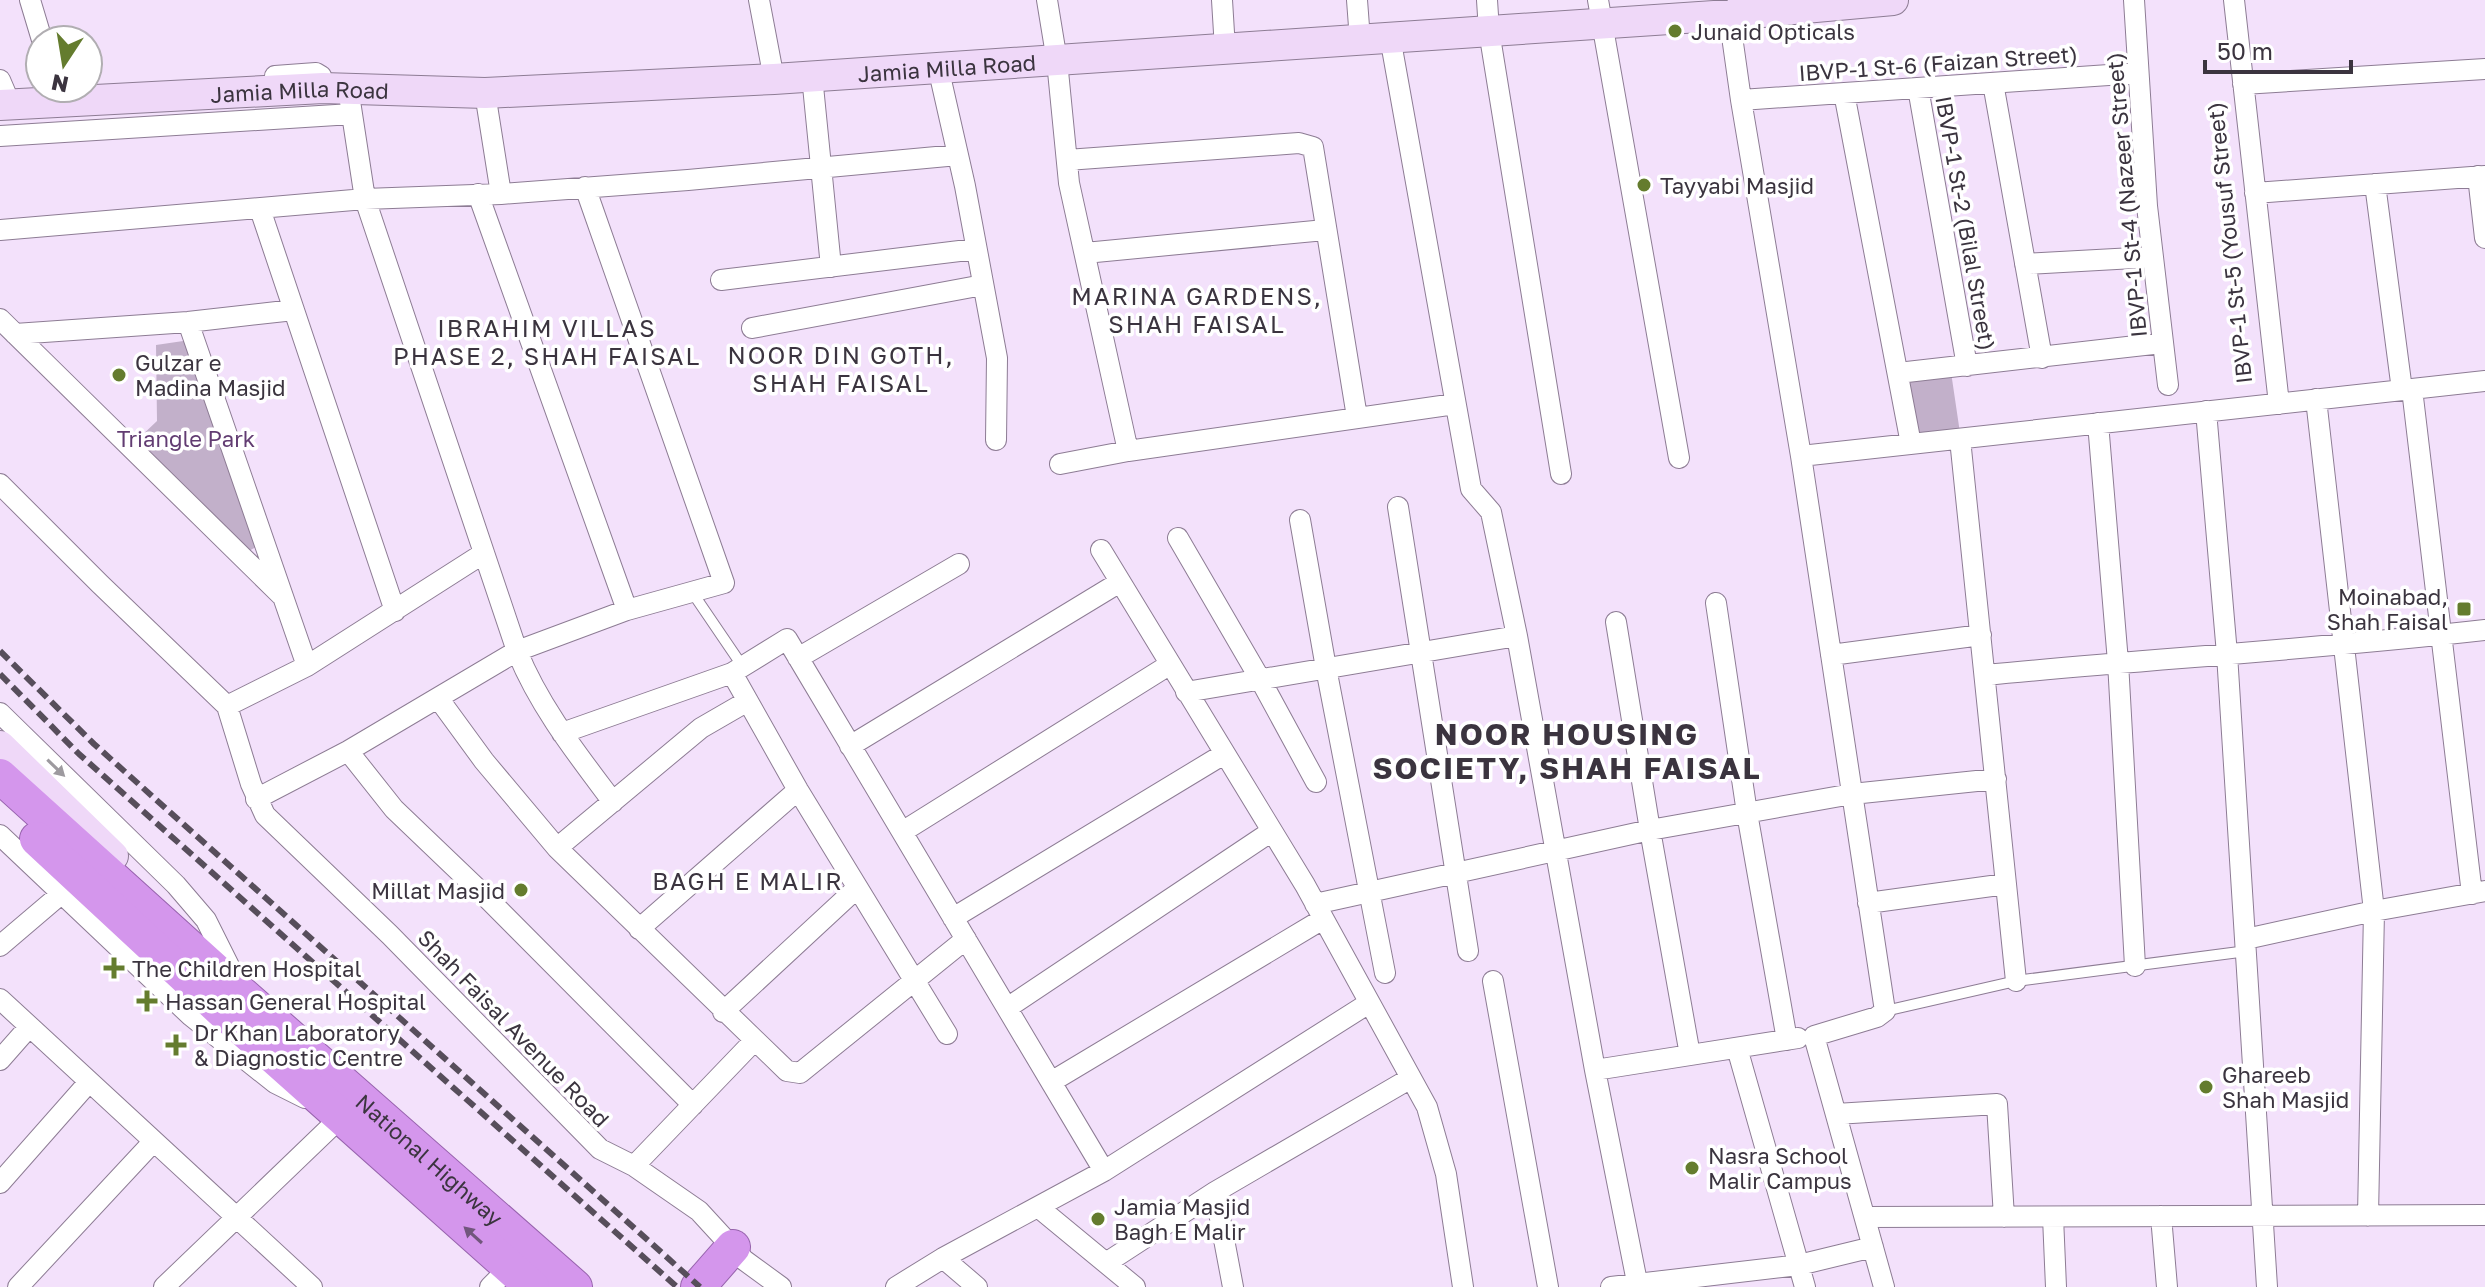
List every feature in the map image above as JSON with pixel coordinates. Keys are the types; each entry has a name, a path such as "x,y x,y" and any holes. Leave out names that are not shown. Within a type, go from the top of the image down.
{"highway":[{"name":"National Highway","path":"0,776 256,1007 543,1282"},
{"name":"National Highway","path":"0,804 341,1117 543,1282"},
{"path":"698,1287 738,1253"},
{"path":"719,1287 738,1253"}],"main road":[{"name":"Jamia Milla Road","path":"2,93 485,93 774,79 1489,31 1600,12 1729,15 1893,0"},
{"path":"0,746 229,966 256,1007"}],"street":[{"path":"30,0 37,24"},
{"path":"759,0 774,79"},
{"path":"1047,0 1057,61 1069,183 1128,451"},
{"path":"1222,0 1225,49"},
{"path":"1357,0 1360,40"},
{"path":"1487,0 1489,31 1561,474"},
{"name":"IBVP-1 St-4 (Nazeer Street)","path":"2134,0 2152,257 2168,385"},
{"path":"2234,0 2239,80 2255,193 2275,404"},
{"path":"1600,12 1679,458"},
{"path":"1595,1070 1814,1036 1877,1017 1885,1011 1801,456 1729,15"},
{"path":"1390,37 1471,489 1491,512 1638,1285"},
{"path":"938,67 997,358 996,440"},
{"path":"2239,80 2485,69"},
{"path":"104,87 316,73 339,94 365,199 517,651 526,674 562,733 613,802"},
{"name":"IBVP-1 St-6 (Faizan Street)","path":"1741,100 2138,73"},
{"path":"812,76 831,267"},
{"name":"IBVP-1 St-5 (Yousuf Street)","path":"2239,80 2275,404"},
{"path":"1993,83 2042,358"},
{"name":"IBVP-1 St-2 (Bilal Street)","path":"1918,88 1967,366"},
{"path":"2,93 24,92"},
{"path":"485,93 501,194"},
{"path":"1844,93 1911,444"},
{"path":"1844,93 1911,444"},
{"path":"0,136 339,94"},
{"path":"1067,160 1307,143 1313,147 1357,417"},
{"path":"0,230 365,199 501,194 958,155"},
{"path":"2255,193 2481,176 2485,238"},
{"path":"2247,945 2374,911 2478,892 2375,184"},
{"path":"256,799 348,751 517,651 627,610 724,583 585,187"},
{"path":"478,194 627,610"},
{"path":"260,209 395,611"},
{"path":"1085,253 1325,230"},
{"path":"721,280 976,249"},
{"path":"2025,264 2152,257"},
{"path":"752,328 983,285"},
{"path":"15,334 188,322 294,310"},
{"path":"0,319 281,595"},
{"path":"188,322 307,666"},
{"path":"1898,373 2162,343"},
{"path":"1801,456 2485,381"},
{"path":"2316,399 2374,911 2368,1216"},
{"path":"1060,464 1128,451 1455,404"},
{"path":"2206,411 2227,654 2267,1287"},
{"path":"2098,423 2118,662 2135,966"},
{"path":"1960,439 2016,981"},
{"name":"Shah Faisal Avenue Road","path":"0,484 227,706 256,799 265,815 390,935 600,1149 634,1166 699,1211 738,1253 781,1287"},
{"path":"1398,507 1468,951"},
{"path":"1300,520 1385,973"},
{"path":"1178,538 1316,782"},
{"path":"1101,550 1319,911 1427,1107 1446,1174 1463,1287"},
{"path":"227,706 307,666 484,553"},
{"path":"798,658 959,564"},
{"path":"850,746 1120,582"},
{"path":"1716,603 1747,813 1787,1040"},
{"path":"1616,622 1690,1055"},
{"path":"1985,675 2485,630"},
{"path":"1831,655 1981,635"},
{"path":"1186,692 1517,636"},
{"path":"562,733 737,670 787,639 1104,1171"},
{"path":"902,832 1169,665"},
{"path":"737,670 746,702 947,1034"},
{"path":"438,698 484,761 557,848 753,1042 787,1071 800,1073 966,939"},
{"path":"557,848 701,728 746,702"},
{"path":"0,713 176,885 206,920 229,966"},
{"path":"348,751 394,809 693,1105"},
{"path":"953,918 1224,754"},
{"path":"1051,1082 1319,911 1371,892 1650,830 1852,794 1996,779"},
{"path":"639,929 798,790"},
{"path":"1007,1008 1272,831"},
{"path":"0,835 191,1016 275,1083 341,1117 164,1287"},
{"path":"1868,903 2006,884"},
{"path":"723,1012 857,888"},
{"path":"0,946 61,894"},
{"path":"1493,981 1548,1287"},
{"path":"0,999 306,1285"},
{"path":"896,1287 943,1258 1104,1171 1369,1003"},
{"path":"0,1060 29,1027"},
{"path":"1814,1036 1884,1287"},
{"path":"634,1166 753,1042"},
{"path":"1737,1048 1805,1287"},
{"path":"1106,1263 1215,1192 1411,1078"},
{"path":"0,1183 89,1082"},
{"path":"1836,1114 1997,1104 2004,1217"},
{"path":"18,1287 153,1142"},
{"path":"1215,1192 1233,1287"},
{"path":"1038,1207 1135,1287"},
{"path":"1865,1217 2485,1215"},
{"path":"2161,1216 2167,1287"},
{"path":"2053,1217 2056,1287"},
{"path":"1611,1287 1799,1265 1873,1247"},
{"path":"943,1258 977,1287"}],"lane":[{"path":"692,592 737,670"},
{"path":"1885,1011 2016,981 2135,966 2247,945"}],"green space":[{"name":"Triangle Park","path":"190,340 256,547 247,552 138,439 157,421 156,345"},
{"path":"1951,372 1960,433 1914,439 1904,375"}],"railway":[{"path":"0,651 94,744 700,1287"},
{"path":"0,674 79,754 677,1287"}],"place":[{"name":"Junaid Opticals","path":"1675,31"},
{"name":"Tayyabi Masjid","path":"1644,185"},
{"name":"Gulzar e Madina Masjid","path":"119,375"},
{"name":"Moinabad, Shah Faisal","path":"2464,609"},
{"name":"Millat Masjid","path":"521,890"},
{"name":"The Children Hospital","path":"114,968"},
{"name":"Hassan General Hospital","path":"147,1001"},
{"name":"Dr Khan Laboratory & Diagnostic Centre","path":"176,1045"},
{"name":"Ghareeb Shah Masjid","path":"2206,1087"},
{"name":"Nasra School Malir Campus","path":"1692,1168"},
{"name":"Jamia Masjid Bagh E Malir","path":"1098,1219"}],"district":[{"name":"MARINA GARDENS, SHAH FAISAL","path":"1197,309"},
{"name":"IBRAHIM VILLAS PHASE 2, SHAH FAISAL","path":"547,341"},
{"name":"NOOR DIN GOTH, SHAH FAISAL","path":"841,368"},
{"name":"NOOR HOUSING SOCIETY, SHAH FAISAL","path":"1567,751"},
{"name":"BAGH E MALIR","path":"748,880"}]}
